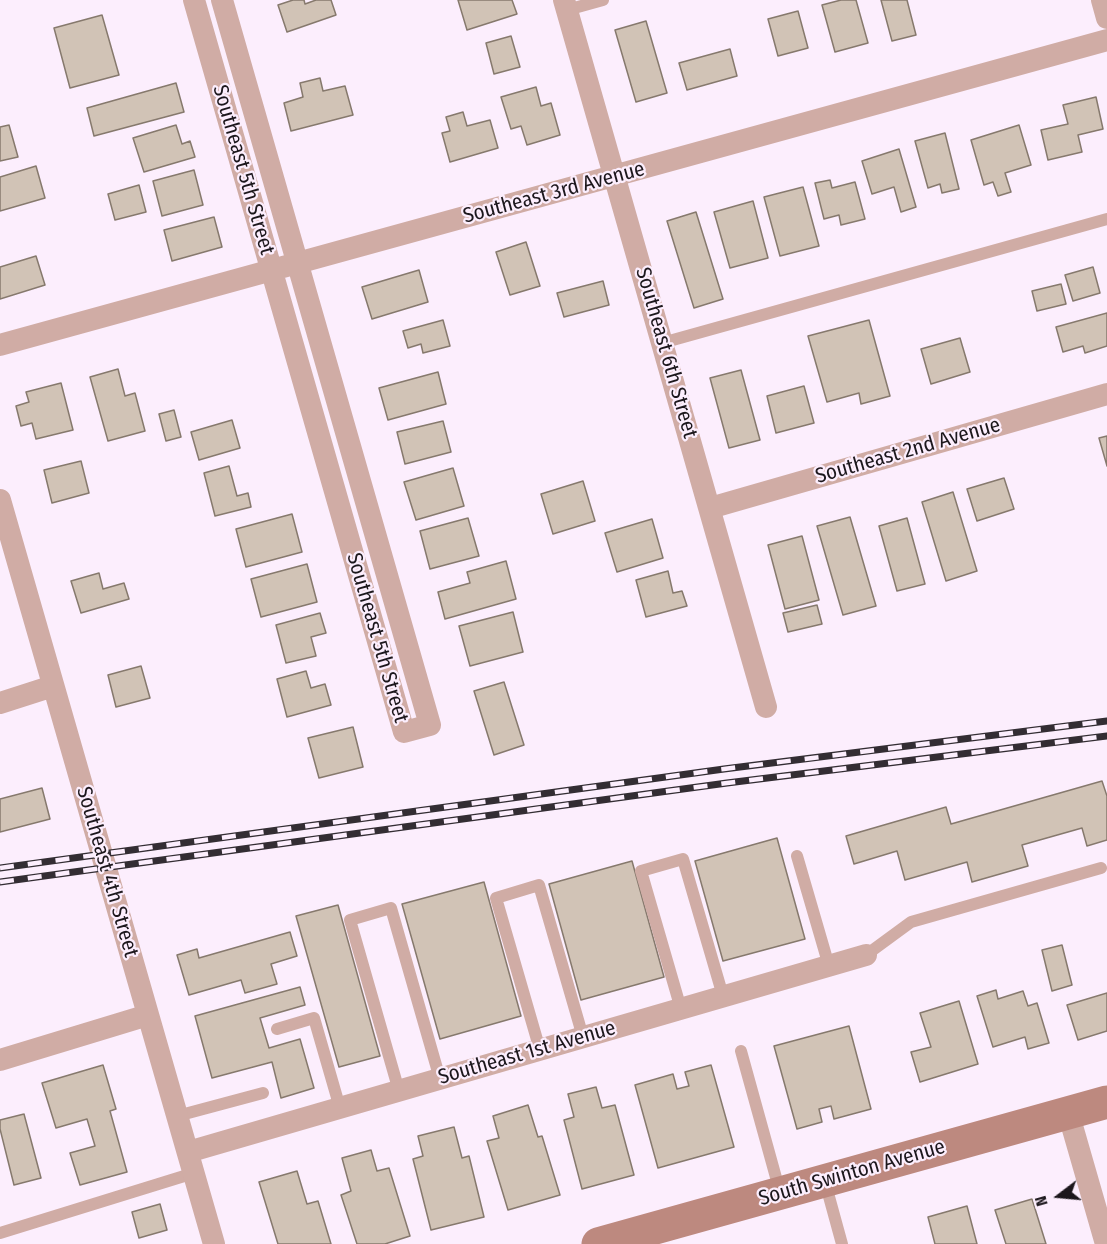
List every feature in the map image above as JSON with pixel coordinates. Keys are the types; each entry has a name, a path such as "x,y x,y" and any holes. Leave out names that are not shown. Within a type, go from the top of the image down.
{"street":[{"name":"Southeast 5th Street","path":"194,0 404,732 412,730 430,725 222,0"},
{"path":"1102,0 1107,18"},
{"name":"Southeast 6th Street","path":"566,5 766,707"},
{"name":"Southeast 3rd Avenue","path":"0,345 1107,40"},
{"name":"Southeast 2nd Avenue","path":"710,508 1107,394"},
{"name":"Southeast 4th Street","path":"2,513 214,1244"},
{"path":"0,703 53,686"},
{"name":"Southeast 1st Avenue","path":"191,1162 340,1108 866,955"},
{"path":"0,1060 148,1015"},
{"name":"South Swinton Avenue","path":"616,1242 780,1193 1107,1102"},
{"path":"1068,1112 1106,1244"}],"lane":[{"path":"566,5 603,0"},
{"path":"662,343 1107,219"},
{"path":"796,856 829,966"},
{"path":"681,1009 641,871 683,859 723,996"},
{"path":"866,955 911,922 1101,868"},
{"path":"540,1050 496,898 539,885 583,1037"},
{"path":"399,1091 350,920 391,908 440,1079"},
{"path":"277,1029 314,1018 340,1108"},
{"path":"741,1052 780,1193"},
{"path":"177,1116 263,1093"},
{"path":"0,1233 191,1162"},
{"path":"824,1181 842,1244"}],"building":[{"path":"293,0 304,0 305,4 316,0 331,0 336,15 287,32 278,5"},
{"path":"458,0 512,0 517,14 467,30"},
{"path":"841,0 856,0 868,43 835,52 822,5"},
{"path":"881,0 907,0 916,35 892,41"},
{"path":"798,11 808,48 778,56 768,19"},
{"path":"102,15 119,75 70,88 54,28"},
{"path":"646,21 667,93 636,102 615,30"},
{"path":"511,36 520,67 494,74 486,43"},
{"path":"730,49 737,76 687,90 679,63"},
{"path":"320,78 323,91 345,86 353,115 291,131 284,103 303,97 300,83"},
{"path":"176,83 184,112 94,136 87,108"},
{"path":"536,87 541,106 551,103 560,135 527,145 521,126 511,129 501,97"},
{"path":"1096,97 1103,129 1078,135 1082,152 1048,160 1041,130 1068,124 1063,105"},
{"path":"463,112 467,126 490,120 498,148 450,162 442,133 450,131 446,117"},
{"path":"9,125 18,157 0,161 0,127"},
{"path":"176,125 182,144 190,141 195,157 144,172 133,138"},
{"path":"1019,125 1031,165 1005,173 1011,192 998,196 993,182 984,185 971,140"},
{"path":"945,133 959,189 942,193 940,184 928,188 915,141"},
{"path":"899,149 916,207 901,212 894,187 872,194 862,161"},
{"path":"36,166 45,198 0,211 0,177"},
{"path":"194,170 203,205 162,216 153,181"},
{"path":"830,180 832,188 855,182 865,219 841,225 839,215 824,219 815,183"},
{"path":"139,185 146,212 115,220 108,194"},
{"path":"803,187 819,246 780,256 764,197"},
{"path":"753,201 768,258 730,268 714,212"},
{"path":"696,212 723,299 694,308 667,221"},
{"path":"214,217 222,247 172,261 164,230"},
{"path":"526,242 540,286 510,295 496,252"},
{"path":"36,256 45,285 0,299 0,267"},
{"path":"1093,267 1100,293 1073,301 1065,275"},
{"path":"419,270 428,302 372,319 362,287"},
{"path":"603,281 609,305 564,317 557,293"},
{"path":"1061,284 1066,304 1037,311 1032,291"},
{"path":"1107,313 1107,346 1085,353 1083,346 1063,352 1056,327"},
{"path":"443,320 450,346 423,353 421,344 408,348 403,331"},
{"path":"869,320 890,396 861,404 859,393 827,402 808,336"},
{"path":"960,338 970,372 931,384 921,349"},
{"path":"118,369 125,396 135,393 145,431 108,441 90,377"},
{"path":"741,370 760,440 729,448 710,378"},
{"path":"438,372 446,404 388,420 379,388"},
{"path":"61,383 73,430 36,439 32,423 21,426 16,406 29,402 26,392"},
{"path":"804,386 814,423 776,433 767,396"},
{"path":"174,410 181,437 166,441 159,414"},
{"path":"232,420 240,448 199,460 191,432"},
{"path":"443,421 451,452 405,464 397,432"},
{"path":"1107,436 1107,466 1099,438"},
{"path":"81,461 89,493 52,503 44,470"},
{"path":"229,466 237,496 248,493 251,507 215,516 204,473"},
{"path":"453,468 464,506 416,520 404,482"},
{"path":"1004,478 1014,509 977,521 967,489"},
{"path":"583,481 595,521 553,534 541,494"},
{"path":"953,492 977,571 946,581 922,502"},
{"path":"292,514 302,552 246,567 236,529"},
{"path":"850,517 876,606 843,615 817,526"},
{"path":"468,518 479,556 430,569 420,531"},
{"path":"907,518 925,584 897,591 879,526"},
{"path":"652,519 663,558 617,572 605,533"},
{"path":"802,536 819,600 785,609 768,545"},
{"path":"506,561 516,599 445,619 438,592 470,583 467,572"},
{"path":"307,564 317,602 261,617 251,579"},
{"path":"668,571 673,593 682,591 687,606 646,617 636,580"},
{"path":"99,573 103,589 124,583 129,599 81,613 71,581"},
{"path":"817,605 822,624 788,632 783,613"},
{"path":"513,612 523,652 470,666 459,626"},
{"path":"320,613 326,633 311,637 316,656 286,663 276,625"},
{"path":"141,666 150,698 116,707 108,675"},
{"path":"306,671 311,688 325,684 331,705 287,717 277,679"},
{"path":"504,682 524,745 494,755 474,691"},
{"path":"353,727 363,767 319,778 308,738"},
{"path":"1102,781 1107,796 1107,840 1087,846 1082,828 1022,845 1028,866 972,882 967,862 905,880 897,851 854,864 846,836 946,807 951,824"},
{"path":"42,788 50,819 0,832 0,799"},
{"path":"777,838 805,939 723,961 695,861"},
{"path":"632,861 664,977 581,1000 549,884"},
{"path":"484,882 521,1016 440,1039 402,904"},
{"path":"338,905 380,1056 339,1067 296,916"},
{"path":"290,932 297,956 271,964 277,984 245,993 241,980 189,995 177,955 197,949 199,958"},
{"path":"1062,945 1072,985 1052,991 1042,950"},
{"path":"300,987 305,1005 260,1018 269,1048 300,1039 314,1088 281,1098 272,1062 212,1078 195,1016"},
{"path":"996,990 998,999 1023,991 1028,1006 1037,1003 1049,1043 1028,1049 1025,1037 993,1047 977,996"},
{"path":"1107,993 1107,1031 1078,1040 1067,1005"},
{"path":"959,1001 978,1064 920,1082 911,1052 931,1047 920,1013"},
{"path":"849,1026 871,1109 834,1119 831,1106 819,1109 822,1122 797,1129 774,1046"},
{"path":"103,1065 116,1109 110,1111 127,1172 80,1185 70,1153 95,1146 87,1119 56,1128 42,1083"},
{"path":"711,1065 734,1147 658,1168 635,1085 673,1074 677,1089 689,1086 685,1072"},
{"path":"596,1087 602,1108 615,1105 634,1175 582,1189 564,1120 574,1117 568,1094"},
{"path":"528,1105 538,1137 542,1136 560,1195 508,1210 487,1141 499,1138 493,1116"},
{"path":"24,1114 41,1178 14,1185 0,1129 0,1120"},
{"path":"454,1127 462,1158 469,1156 484,1217 431,1230 413,1159 423,1156 418,1136"},
{"path":"371,1150 377,1171 389,1168 410,1236 385,1244 357,1244 341,1195 351,1191 342,1158"},
{"path":"297,1171 307,1204 318,1201 331,1244 278,1244 259,1182"},
{"path":"1032,1199 1046,1244 1006,1244 995,1210"},
{"path":"160,1204 167,1230 139,1238 132,1212"},
{"path":"967,1206 977,1244 935,1244 928,1217"}],"railway":[{"path":"0,868 724,769 1107,721"},
{"path":"0,882 727,783 1107,736"}]}
